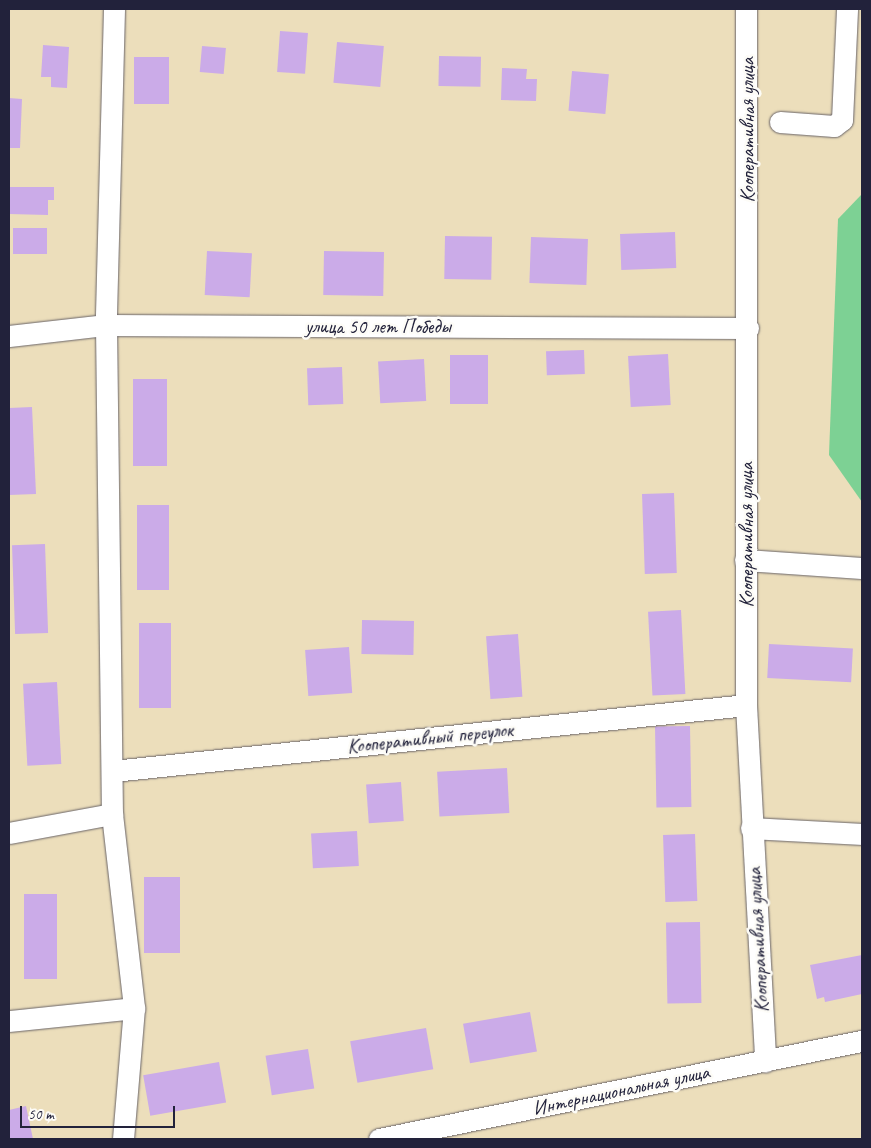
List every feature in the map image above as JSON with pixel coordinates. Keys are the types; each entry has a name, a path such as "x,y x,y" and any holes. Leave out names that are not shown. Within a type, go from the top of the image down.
{"street":[{"path":"114,9 106,325 113,771 112,814 134,1008 123,1139"},
{"name":"Кооперативная улица","path":"746,9 748,328 745,560 746,705 764,1061"},
{"path":"780,122 834,126 842,120 847,9"},
{"name":"улица 50 лет Победы","path":"9,336 106,325 748,328"},
{"path":"745,560 862,568"},
{"name":"Кооперативный переулок","path":"113,771 746,705"},
{"path":"9,833 112,814"},
{"path":"751,828 862,834"},
{"path":"9,1021 134,1008"},
{"name":"Интернациональная улица","path":"379,1139 862,1041"}],"green space":[{"path":"862,194 862,502 829,455 838,219"}],"building":[{"path":"280,31 308,33 305,74 277,72"},
{"path":"337,42 384,46 380,87 333,83"},
{"path":"43,45 69,47 67,88 51,87 51,77 41,77"},
{"path":"202,46 226,48 224,74 200,72"},
{"path":"439,56 481,57 480,87 438,86"},
{"path":"134,57 169,57 169,104 134,104"},
{"path":"502,68 527,69 526,79 537,79 536,101 501,100"},
{"path":"572,71 609,74 605,114 569,111"},
{"path":"9,98 22,99 20,148 9,148"},
{"path":"9,187 54,187 54,200 48,200 48,215 9,214"},
{"path":"13,228 47,228 47,254 13,254"},
{"path":"675,232 676,268 621,270 620,234"},
{"path":"445,236 492,237 491,280 444,279"},
{"path":"531,237 588,239 586,285 529,283"},
{"path":"207,251 252,253 250,297 205,295"},
{"path":"324,251 384,252 383,296 323,295"},
{"path":"584,350 585,374 547,375 546,351"},
{"path":"668,354 671,405 631,407 628,356"},
{"path":"450,355 488,355 488,404 450,404"},
{"path":"424,359 426,401 380,403 378,361"},
{"path":"342,367 343,404 308,405 307,368"},
{"path":"133,379 167,379 167,466 133,466"},
{"path":"32,407 36,494 9,495 9,408"},
{"path":"674,493 677,573 645,574 642,494"},
{"path":"137,505 169,505 169,590 137,590"},
{"path":"45,544 48,633 15,634 12,545"},
{"path":"681,610 685,694 652,696 648,612"},
{"path":"362,620 414,621 413,655 361,654"},
{"path":"139,623 171,623 171,708 139,708"},
{"path":"518,634 522,697 490,699 486,636"},
{"path":"769,644 853,648 851,682 767,678"},
{"path":"349,647 352,693 308,696 305,650"},
{"path":"57,682 61,764 27,766 23,684"},
{"path":"690,726 691,807 656,808 655,727"},
{"path":"507,768 509,813 439,817 437,772"},
{"path":"401,782 404,821 369,823 366,784"},
{"path":"357,831 359,866 313,868 311,833"},
{"path":"695,834 697,901 665,902 663,835"},
{"path":"144,877 180,877 180,953 144,953"},
{"path":"24,894 57,894 57,979 24,979"},
{"path":"700,922 701,1003 667,1004 666,923"},
{"path":"862,955 862,994 825,1002 824,997 817,999 810,965"},
{"path":"530,1012 537,1051 470,1063 463,1024"},
{"path":"426,1028 433,1069 357,1083 350,1041"},
{"path":"308,1049 314,1089 272,1095 266,1056"},
{"path":"219,1062 226,1102 150,1116 143,1075"},
{"path":"26,1106 33,1139 9,1139 9,1110"}]}
